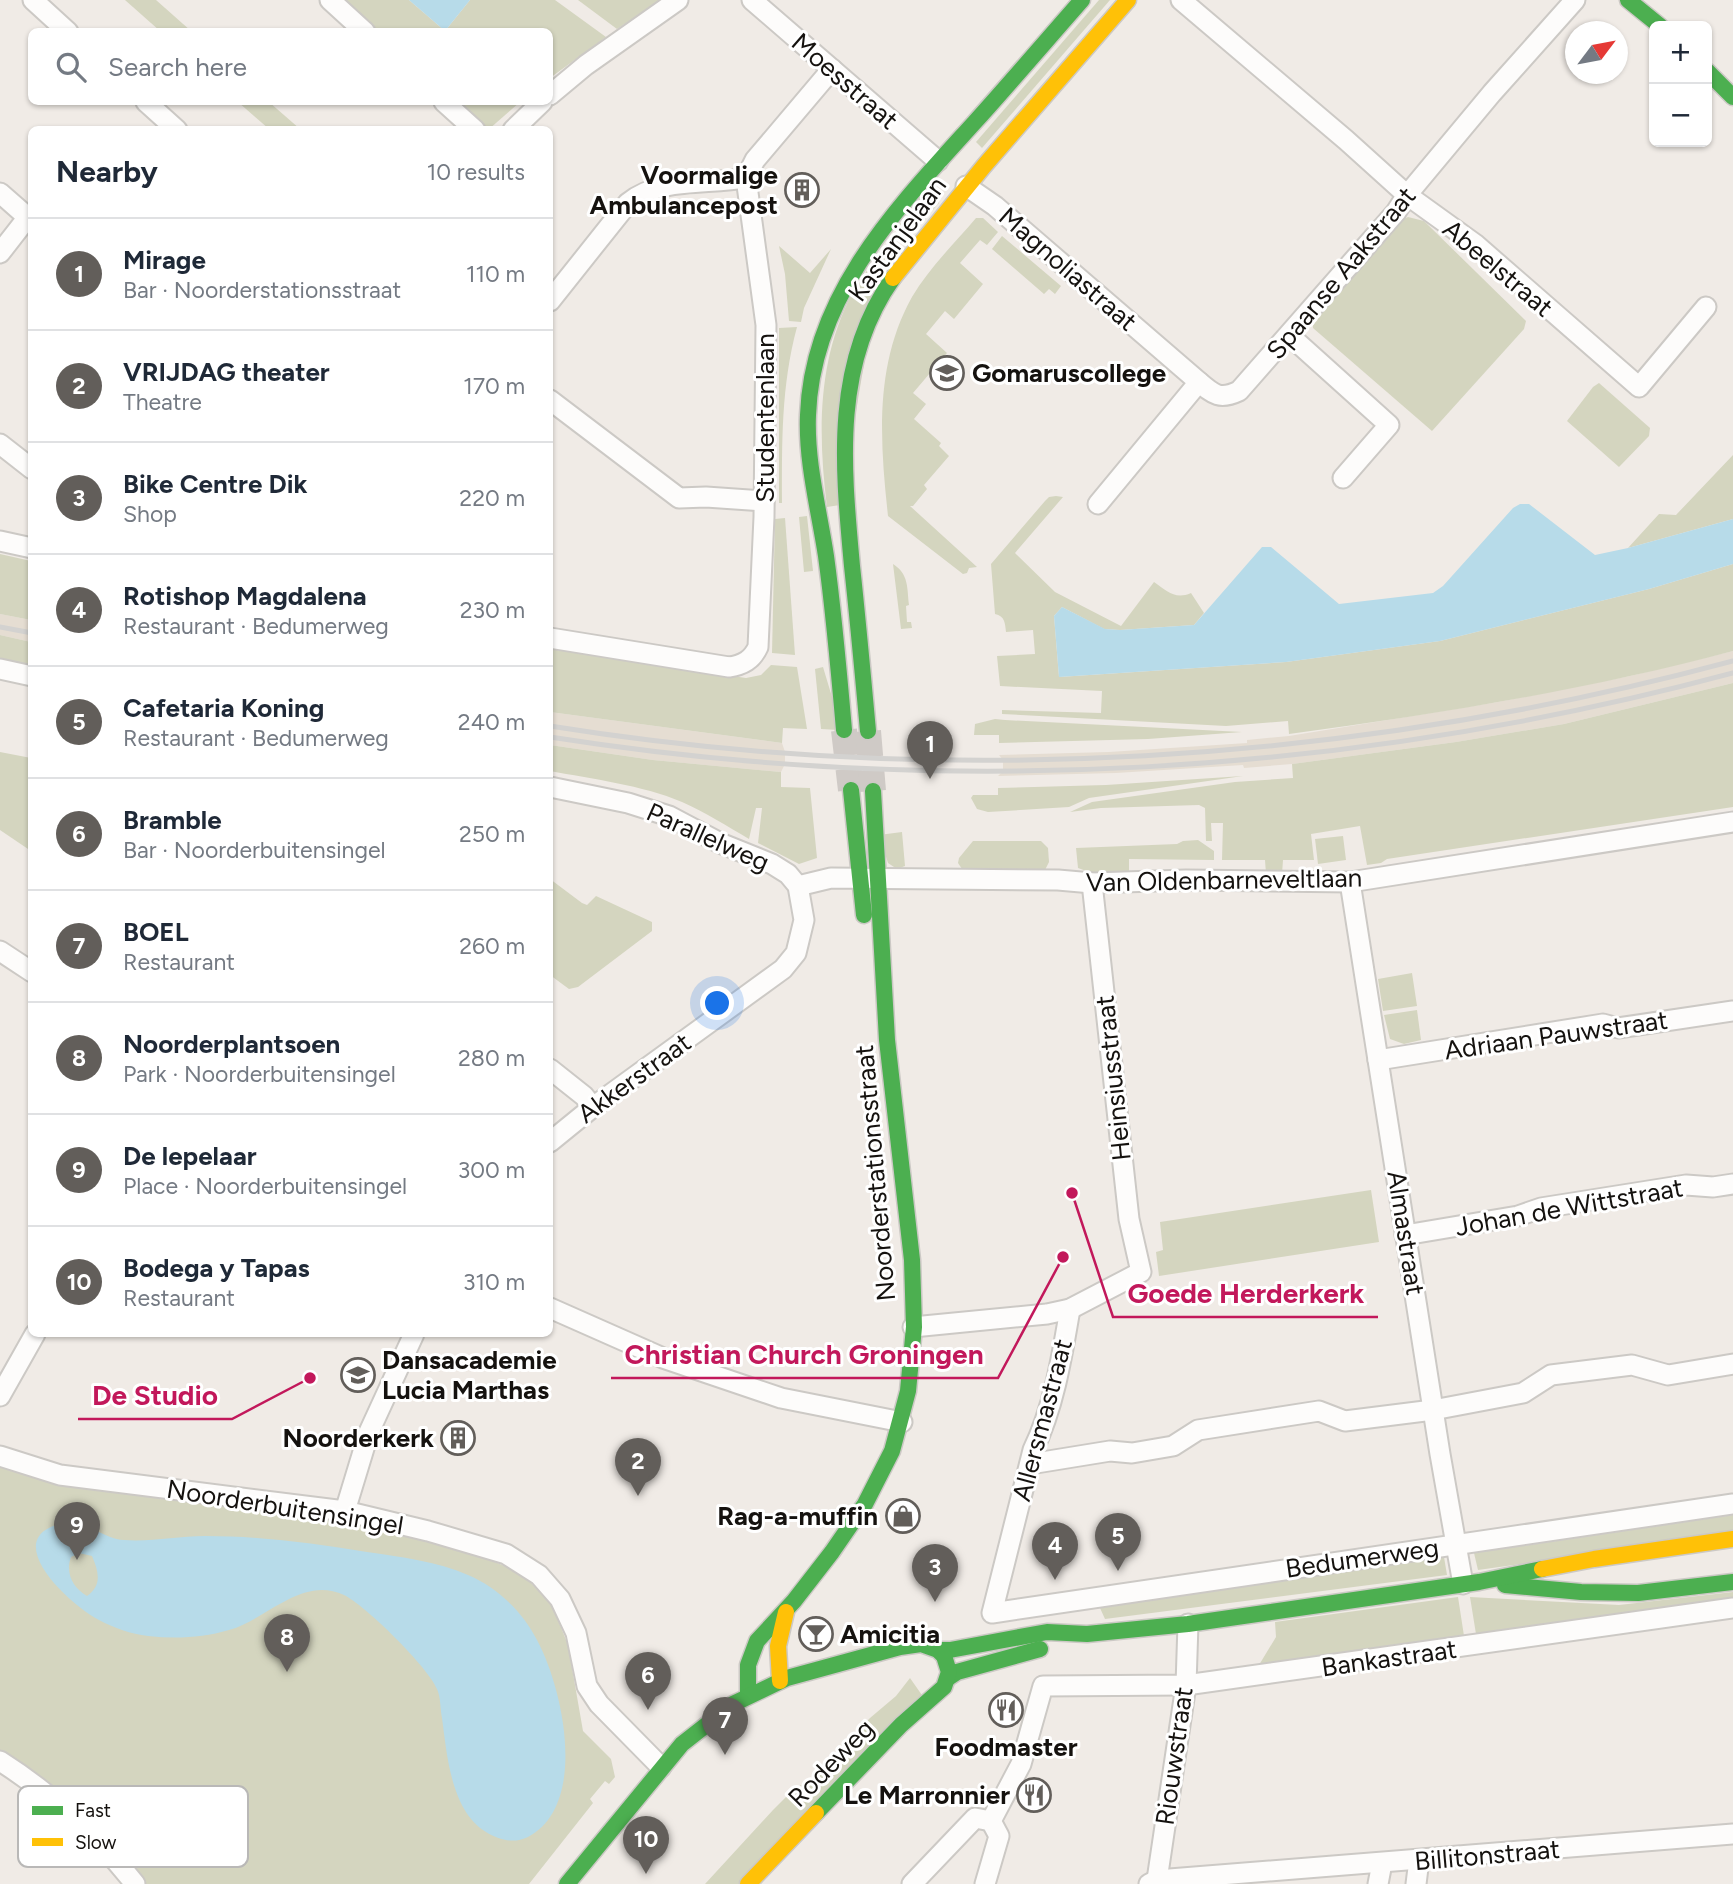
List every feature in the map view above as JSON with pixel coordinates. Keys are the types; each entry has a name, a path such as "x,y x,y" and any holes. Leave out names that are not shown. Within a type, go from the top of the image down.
{"street":[{"path":"33,0 64,28"},
{"path":"330,0 361,28"},
{"path":"553,92 586,65 678,0"},
{"name":"Moesstraat","path":"752,0 952,173"},
{"name":"Kastanjelaan","path":"867,731 844,480 845,423 853,368 865,326 876,305 912,254 952,173 1082,0"},
{"name":"Kastanjelaan","path":"844,730 824,537 809,455 808,401 825,326 844,285 866,249 952,173 1128,0"},
{"name":"Abeelstraat","path":"1181,0 1407,195 1475,244 1639,387 1706,307"},
{"name":"Spaanse Aakstraat","path":"1199,382 1212,393 1227,397 1240,391 1396,212 1407,195 1492,93 1575,0"},
{"path":"1628,0 1654,21"},
{"path":"1712,61 1733,75"},
{"path":"553,297 628,204 640,193 654,187 746,178 755,160 832,69"},
{"path":"1712,76 1733,97"},
{"path":"149,105 173,126"},
{"path":"447,105 471,126"},
{"path":"517,126 539,105"},
{"name":"Magnoliastraat","path":"952,173 995,206 1199,382"},
{"name":"Studentenlaan","path":"553,638 729,667 752,658 758,647 764,501 766,325 746,178"},
{"path":"0,193 28,217"},
{"path":"0,253 28,221"},
{"path":"1289,335 1389,425 1343,478"},
{"path":"1098,504 1199,382"},
{"path":"553,403 679,498 764,501"},
{"path":"0,444 28,466"},
{"path":"0,541 28,547"},
{"path":"0,669 28,675"},
{"name":"Parallelweg","path":"553,788 628,803 669,816 720,843 772,864 788,874 798,886 831,877 869,878"},
{"name":"Noorderstationsstraat","path":"748,1695 748,1669 752,1650 762,1633 786,1612 849,1531 877,1487 891,1457 902,1422 913,1357 909,1235 869,878 851,790"},
{"name":"Noorderstationsstraat","path":"869,878 873,791"},
{"name":"Van Oldenbarneveltlaan","path":"869,878 1019,879 1092,883 1186,880 1350,882 1733,822"},
{"name":"Almastraat","path":"1350,882 1433,1410 1457,1544 1471,1583"},
{"name":"Heinsiusstraat","path":"1070,1309 1141,1272 1129,1219 1092,883"},
{"name":"Akkerstraat","path":"553,1140 593,1107 783,969 796,953 801,937 804,920 798,886"},
{"path":"0,951 28,969"},
{"name":"Adriaan Pauwstraat","path":"1378,1060 1603,1024 1618,1028 1733,1011"},
{"path":"553,1071 584,1096 593,1107"},
{"name":"Johan de Wittstraat","path":"1405,1231 1518,1216 1541,1208 1686,1185 1713,1187 1733,1184"},
{"path":"553,1309 663,1358 781,1398 902,1422"},
{"path":"913,1327 1047,1314 1070,1309"},
{"name":"Allersmastraat","path":"992,1613 1030,1464 1061,1359 1070,1309"},
{"path":"0,1396 33,1337"},
{"path":"345,1511 369,1432 413,1337"},
{"path":"1030,1464 1110,1451 1132,1453 1173,1446 1198,1430 1319,1411 1345,1421 1433,1410 1523,1393 1551,1375 1632,1365 1668,1375 1733,1364"},
{"name":"Noorderbuitensingel","path":"0,1456 60,1475 345,1511 506,1554 539,1575 561,1599 576,1633 587,1686 599,1704 661,1767"},
{"name":"Bedumerweg","path":"992,1613 1733,1504"},
{"name":"Bedumerweg","path":"567,1884 682,1744 706,1723 748,1695 780,1681 900,1647 921,1644 937,1650 950,1650 1047,1632 1087,1634 1188,1624 1471,1583 1594,1559 1733,1539"},
{"name":"Bedumerweg","path":"1471,1583 1560,1591 1656,1592 1733,1582"},
{"name":"Bankastraat","path":"991,1821 1021,1764 1043,1686 1185,1685 1733,1608"},
{"name":"Noorderstationsstraat","path":"780,1681 777,1640 786,1612"},
{"name":"Riouwstraat","path":"1153,1882 1185,1685 1188,1624"},
{"name":"Bedumerweg","path":"948,1678 957,1672 1087,1634"},
{"path":"937,1650 948,1664 948,1678"},
{"name":"Rodeweg","path":"748,1884 901,1725 939,1694 948,1678"},
{"path":"0,1761 35,1786"},
{"path":"912,1884 975,1818 991,1821 999,1836 985,1884"},
{"name":"Billitonstraat","path":"1153,1882 1733,1834"},
{"path":"1416,1884 1419,1860"},
{"path":"1378,1884 1382,1863"},
{"path":"120,1867 135,1884"}],"shaded area":[{"path":"0,614 28,619 28,641 0,635"},
{"path":"1733,651 1733,683 1564,724 1292,764 998,776 1003,771 1003,760 999,755 1109,752 1247,743 1247,740 1289,736 1498,702 1630,676"},
{"path":"553,712 782,743 785,752 785,764 781,772 653,760 553,745"}],"green space":[{"path":"125,0 156,0 188,28 157,28"},
{"path":"339,0 409,0 442,28 371,28"},
{"path":"470,0 555,0 606,37 553,76 553,28 447,28"},
{"path":"578,0 661,0 617,29"},
{"path":"1099,0 1110,0 982,148 976,142"},
{"path":"241,105 272,105 297,126 266,126"},
{"path":"454,105 517,105 493,126 479,126"},
{"path":"925,191 939,203 915,231 909,233 900,224"},
{"path":"1408,217 1424,221 1526,321 1524,329 1432,431 1313,328 1313,320 1401,220"},
{"path":"976,218 983,218 998,232 987,245 980,240 960,263 983,284 954,319 945,311 926,334 947,353 913,393 926,404 914,419 941,443 939,446 949,456 924,485 927,489 913,506 910,506 977,567 969,568 967,573 963,574 888,516 883,460 883,404 891,350 912,297 934,266"},
{"path":"1002,236 1061,286 1055,294 1049,289 1044,294 992,249"},
{"path":"779,246 810,273 831,249 804,308 801,322 789,321 785,274"},
{"path":"884,251 891,259 879,276 840,505 827,507 822,453 826,371 832,345 852,294 879,253"},
{"path":"797,327 785,393 782,503 779,503 779,328"},
{"path":"1599,383 1650,428 1649,436 1619,467 1567,421"},
{"path":"1733,455 1733,519 1628,548 1659,514 1676,515"},
{"path":"1056,496 1063,497 1015,553 1055,592 1121,626 1154,582 1176,595 1191,593 1204,613 1194,625 1120,630 1104,629 1062,607 1054,616 1059,677 1286,662 1440,641 1649,589 1733,564 1733,651 1623,678 1512,700 1289,734 1288,721 1226,726 1002,714 1002,710 1101,713 1102,691 1000,686 997,656 1035,654 1033,630 1006,632 1003,618 995,614 991,564 1045,501"},
{"path":"807,516 813,571 804,572 799,517"},
{"path":"785,518 795,655 772,653 775,519"},
{"path":"0,554 28,560 28,619 0,614"},
{"path":"893,564 902,572 906,582 909,605 906,606 907,622 911,622 912,628 901,629"},
{"path":"0,635 28,641 28,668 0,663"},
{"path":"553,649 746,678 761,675 771,665 797,667 807,729 783,728 782,743 553,712"},
{"path":"823,667 839,730 821,729 815,669"},
{"path":"1733,683 1733,807 1387,859 1381,863 1367,865 1360,826 1311,834 1314,860 1283,860 1282,874 1266,874 1265,860 1222,860 1223,823 1211,823 1212,841 1206,841 1205,808 1199,805 1101,808 1070,812 1092,802 1235,782 1293,778 1292,764 1564,724"},
{"path":"995,719 1242,732 1148,739 999,743 999,735 974,735 975,724"},
{"path":"553,745 653,760 781,772 781,787 810,788 817,858 799,864 758,843 762,808 756,808 749,839 682,802 617,783 553,772"},
{"path":"0,752 28,757 28,849 0,830"},
{"path":"1243,776 1089,798 1069,807 988,812 977,809 971,798 973,795 998,795 998,788 1106,785"},
{"path":"902,832 905,866 897,869 888,863 879,835"},
{"path":"1343,836 1346,860 1318,864 1315,839"},
{"path":"1198,840 1214,851 1214,860 1129,859 1129,872 1089,872 1078,868 1076,848 1177,844"},
{"path":"973,841 1041,841 1048,848 1049,862 1045,870 962,869 958,863 959,858"},
{"path":"553,881 582,903 587,905 596,896 652,922 652,931 578,987 569,989 553,977"},
{"path":"1412,973 1417,1006 1383,1011 1378,979"},
{"path":"1417,1010 1421,1040 1404,1044 1390,1039 1384,1015"},
{"path":"1371,1190 1379,1242 1159,1276 1156,1252 1163,1250 1160,1222"},
{"path":"0,1467 56,1483 344,1520 404,1532 484,1557 509,1568 531,1583 552,1605 568,1645 583,1731 611,1759 615,1777 609,1784 605,1781 590,1799 593,1803 529,1884 146,1884 131,1867 248,1867 248,1786 46,1786 0,1750"},
{"path":"1733,1515 1733,1534 1478,1570 1474,1553"},
{"path":"1444,1557 1447,1575 1105,1619 1100,1608"},
{"path":"1733,1592 1733,1598 1476,1634 1470,1597 1619,1605"},
{"path":"1458,1597 1464,1636 1259,1665 1276,1637 1275,1622"},
{"path":"910,1678 924,1698 742,1884 705,1884 773,1810 793,1790 811,1779 870,1718 896,1696"}],"water":[{"path":"409,0 470,0 447,28 442,28"},
{"path":"1520,504 1529,504 1595,555 1733,519 1733,564 1649,589 1440,641 1286,662 1059,677 1054,616 1062,607 1105,629 1194,625 1262,547 1271,547 1339,604 1433,593 1443,586 1513,508"},
{"path":"60,1524 87,1528 120,1540 205,1536 286,1541 418,1560 444,1566 479,1580 499,1593 524,1620 547,1661 562,1715 565,1744 565,1773 559,1799 547,1821 523,1839 501,1839 474,1823 465,1811 453,1781 439,1696 432,1679 395,1638 344,1595 329,1590 299,1595 243,1625 209,1635 168,1637 135,1634 86,1612 57,1586 45,1571 38,1556 36,1543 43,1532","holes":["79,1553 92,1556 98,1578 95,1588 87,1596 72,1580 69,1563 71,1557"]}],"tunnel":[{"path":"844,730 851,790"},
{"path":"868,731 873,791"}],"railway":[{"path":"0,627 28,632"},
{"path":"553,726 698,746 846,757 996,760 1145,756 1294,743 1442,723 1588,696 1733,661"},
{"path":"553,737 698,756 847,768 996,771 1145,767 1294,755 1441,735 1588,708 1733,673"}],"traffic: fast":[{"path":"844,730 829,578 808,433 813,371 825,331 842,292 889,221 1082,0"},
{"path":"1628,0 1654,21"},
{"path":"1712,76 1733,97"},
{"path":"868,731 846,491 846,417 860,345 873,311 893,278"},
{"path":"851,790 864,915"},
{"path":"748,1695 748,1665 757,1641 794,1601 865,1504 892,1451 908,1391 914,1327 912,1260 887,1040 873,791"},
{"path":"938,1650 1047,1632 1087,1634 1188,1624 1479,1582 1542,1569"},
{"path":"1505,1585 1581,1592 1638,1593 1733,1582"},
{"path":"567,1884 682,1744 733,1704 787,1678 900,1647 921,1644 938,1650 944,1656 949,1672 944,1687 901,1725 816,1813"},
{"path":"948,1678 957,1672 1040,1649"}],"traffic: slow":[{"path":"893,278 984,166 1128,0"},
{"path":"1542,1569 1733,1539"},
{"path":"780,1681 778,1646 786,1612"},
{"path":"748,1884 816,1813"}],"place":[{"name":"Voormalige Ambulancepost","path":"802,190"},
{"name":"Gomaruscollege","path":"947,373"},
{"name":"Mirage","path":"930,779"},
{"name":"Goede Herderkerk","path":"1072,1193"},
{"name":"Christian Church Groningen","path":"1063,1257"},
{"name":"Dansacademie Lucia Marthas","path":"358,1375"},
{"name":"De Studio","path":"310,1378"},
{"name":"Noorderkerk","path":"458,1438"},
{"name":"VRIJDAG theater","path":"638,1496"},
{"name":"Rag-a-muffin","path":"903,1516"},
{"name":"De lepelaar","path":"77,1560"},
{"name":"Cafetaria Koning","path":"1118,1571"},
{"name":"Rotishop Magdalena","path":"1055,1580"},
{"name":"Bike Centre Dik","path":"935,1602"},
{"name":"Amicitia","path":"816,1634"},
{"name":"Noorderplantsoen","path":"287,1672"},
{"name":"Bramble","path":"648,1710"},
{"name":"Foodmaster","path":"1006,1710"},
{"name":"BOEL","path":"725,1755"},
{"name":"Le Marronnier","path":"1034,1795"},
{"name":"Bodega y Tapas","path":"646,1874"}]}
